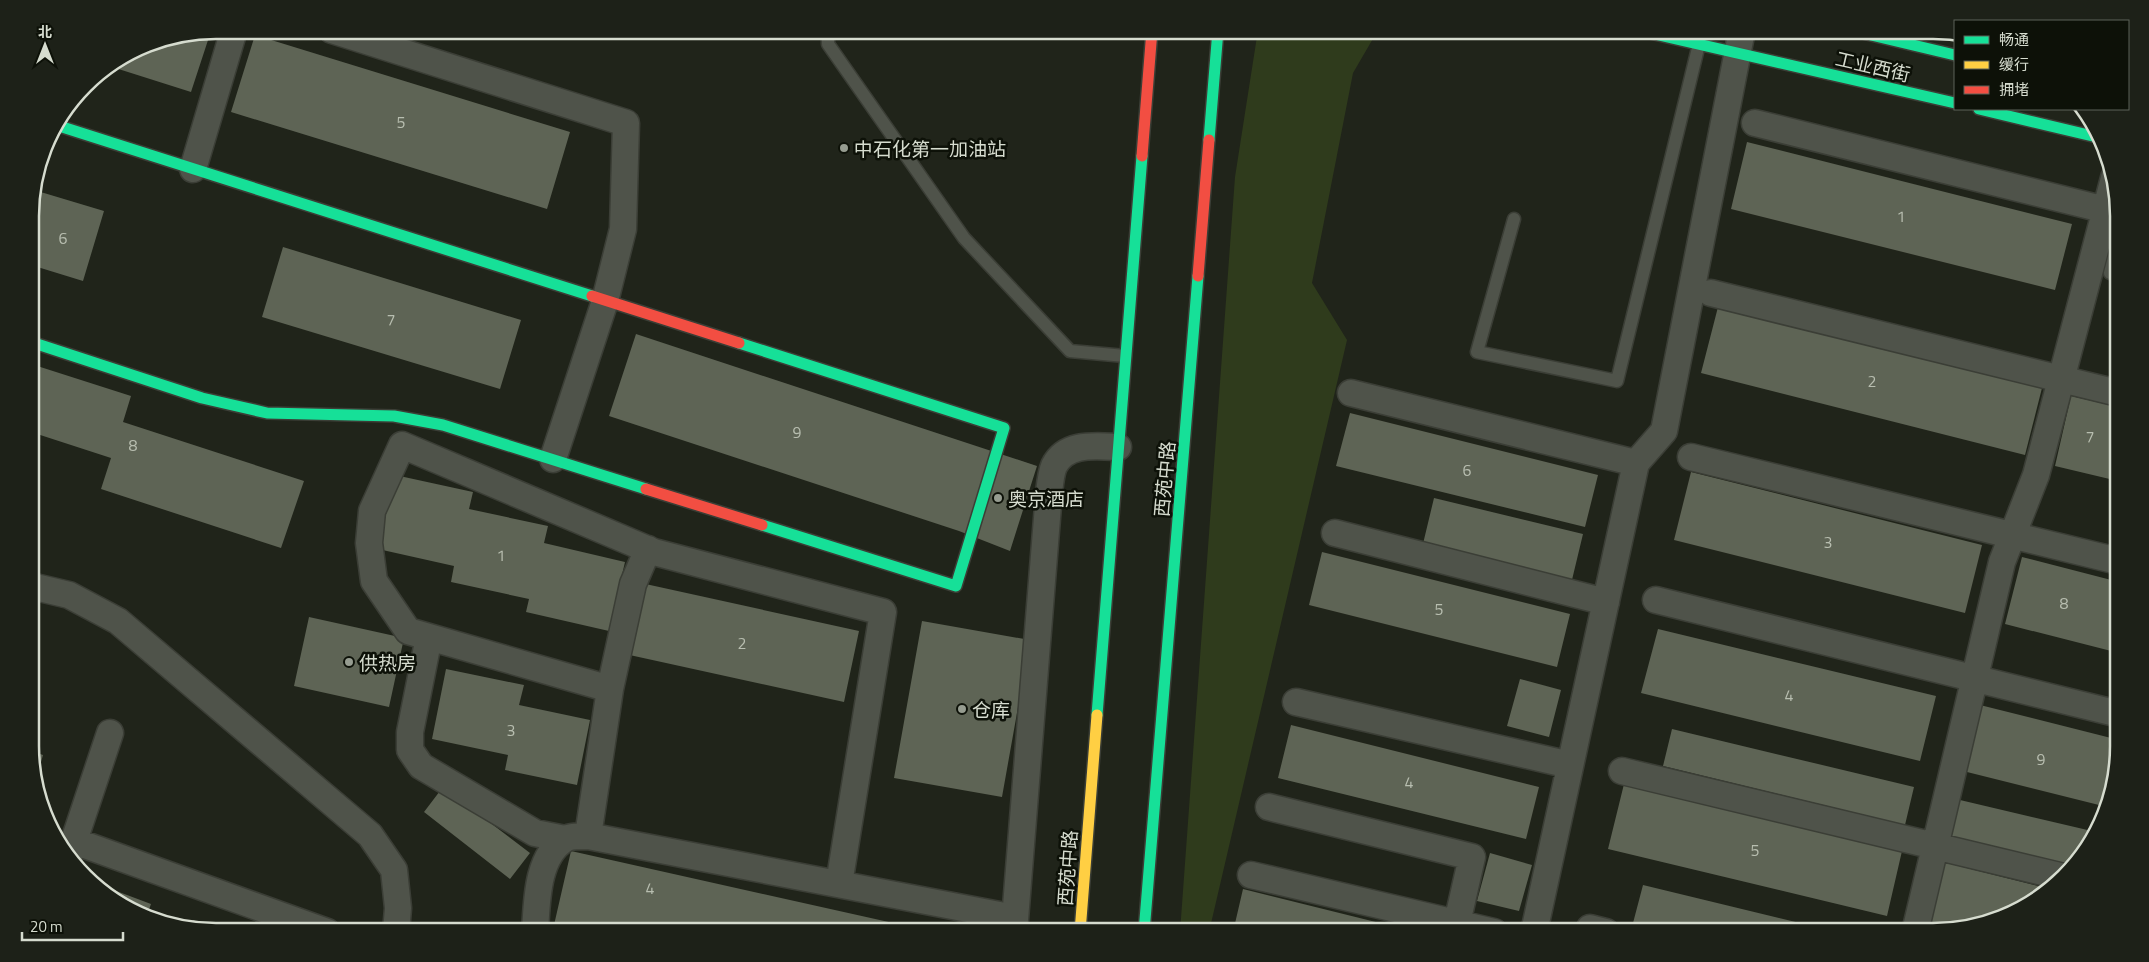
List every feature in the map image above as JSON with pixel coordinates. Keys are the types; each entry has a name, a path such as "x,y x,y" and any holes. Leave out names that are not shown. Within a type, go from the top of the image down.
{"main road":[{"name":"西苑中路","path":"1081,923 1151,39"},
{"name":"西苑中路","path":"1145,923 1217,39"},
{"name":"工业西街","path":"1678,39 1700,44 1740,41 1954,103"},
{"name":"工业西街","path":"1888,39 1954,55"},
{"path":"1983,110 2091,136"},
{"path":"39,345 202,398 267,413 394,416 443,424 956,586 1004,428 62,127"}],"street":[{"path":"193,169 231,39"},
{"path":"360,39 626,123 623,229 605,301 553,459"},
{"path":"1536,923 1636,463 1664,431 1740,41"},
{"path":"1755,123 2106,210"},
{"path":"1918,923 2002,562 2036,474 2109,197"},
{"path":"1711,293 2110,391"},
{"path":"1351,393 1636,463"},
{"path":"610,689 408,631 374,581 368,543 372,511 402,445 648,549 883,612 838,884"},
{"path":"1015,923 1049,492 1054,466 1068,450 1087,446 1118,447"},
{"path":"1691,457 2110,559"},
{"path":"1335,533 1606,602"},
{"path":"536,923 538,888 549,856 577,837 633,584 648,549"},
{"path":"39,588 69,595 118,621 370,835 394,870 398,908 397,923"},
{"path":"1656,600 2110,712"},
{"path":"429,637 410,732 410,750 421,766 535,833 577,837 838,884 1006,923"},
{"path":"1296,702 1570,765"},
{"path":"71,849 110,733"},
{"path":"1622,771 2054,875"},
{"path":"1251,875 1457,923 1472,857 1269,807"},
{"path":"73,851 299,923"}],"lane":[{"path":"828,39 828,44 964,238 1070,351 1125,356"},
{"path":"1514,219 1477,352 1618,381 1700,44"}],"green space":[{"path":"1257,39 1373,39 1353,73 1312,283 1347,340 1211,923 1181,923 1235,177"}],"building":[{"path":"208,39 191,92 117,69 137,57 159,48 181,42"},
{"path":"254,39 268,39 570,132 547,209 231,112"},
{"path":"1747,142 2072,224 2055,290 1731,209"},
{"path":"40,192 104,211 83,281 39,267"},
{"path":"283,247 521,320 500,389 262,317"},
{"path":"1718,307 2042,388 2025,455 1701,373"},
{"path":"636,334 1037,466 1010,551 959,531 609,416"},
{"path":"39,367 131,396 123,422 304,481 281,548 101,489 111,458 39,435"},
{"path":"2071,396 2110,405 2110,479 2055,466"},
{"path":"1350,413 1598,475 1585,527 1336,466"},
{"path":"1691,472 1982,545 1965,613 1674,540"},
{"path":"395,475 473,492 469,509 548,526 544,543 625,562 609,631 526,612 529,599 451,582 454,566 378,549"},
{"path":"1434,498 1583,534 1571,584 1422,548"},
{"path":"1322,552 1570,614 1557,667 1309,605"},
{"path":"2022,557 2110,580 2110,651 2005,624"},
{"path":"641,583 859,631 844,702 625,654"},
{"name":"供热房","path":"309,617 404,638 389,707 294,686"},
{"name":"仓库","path":"922,621 1030,640 1002,797 894,778"},
{"path":"1658,629 1936,696 1920,761 1641,693"},
{"path":"446,669 524,685 519,705 590,720 577,785 505,770 508,755 432,739"},
{"path":"1520,679 1561,690 1549,737 1507,726"},
{"path":"1980,705 2110,738 2109,769 2100,805 1963,771"},
{"path":"1291,725 1539,787 1526,839 1278,778"},
{"path":"1672,729 1914,787 1905,825 1663,766"},
{"path":"39,754 43,755 40,767"},
{"path":"1624,784 1902,851 1887,916 1608,849"},
{"path":"443,787 530,853 510,879 424,812"},
{"path":"1960,800 2089,830 2065,864 1951,837"},
{"path":"571,851 893,923 554,923"},
{"path":"1490,853 1532,865 1519,911 1477,901"},
{"path":"1943,862 2041,887 2022,900 1990,914 1956,922 1928,923"},
{"path":"1643,885 1800,923 1633,923"},
{"path":"111,889 151,904 148,910 127,900"},
{"path":"1243,889 1380,923 1235,923"}],"traffic: fast":[{"path":"1209,140 1217,39"},
{"path":"1676,39 1954,103"},
{"path":"1888,39 1954,55"},
{"path":"1983,110 2091,136"},
{"path":"62,127 592,296"},
{"path":"1097,715 1142,156"},
{"path":"1145,923 1198,276"},
{"path":"739,343 1004,428 956,586 762,525"},
{"path":"39,345 202,398 267,413 394,416 443,425 646,489"}],"traffic: slow":[{"path":"1081,923 1097,715"}],"traffic: jam":[{"path":"1142,156 1151,39"},
{"path":"1198,276 1209,140"},
{"path":"592,296 739,343"},
{"path":"646,489 762,525"}],"place":[{"name":"中石化第一加油站","path":"844,148"},
{"name":"奥京酒店","path":"998,498"},
{"name":"供热房","path":"349,662"},
{"name":"仓库","path":"962,709"}]}
